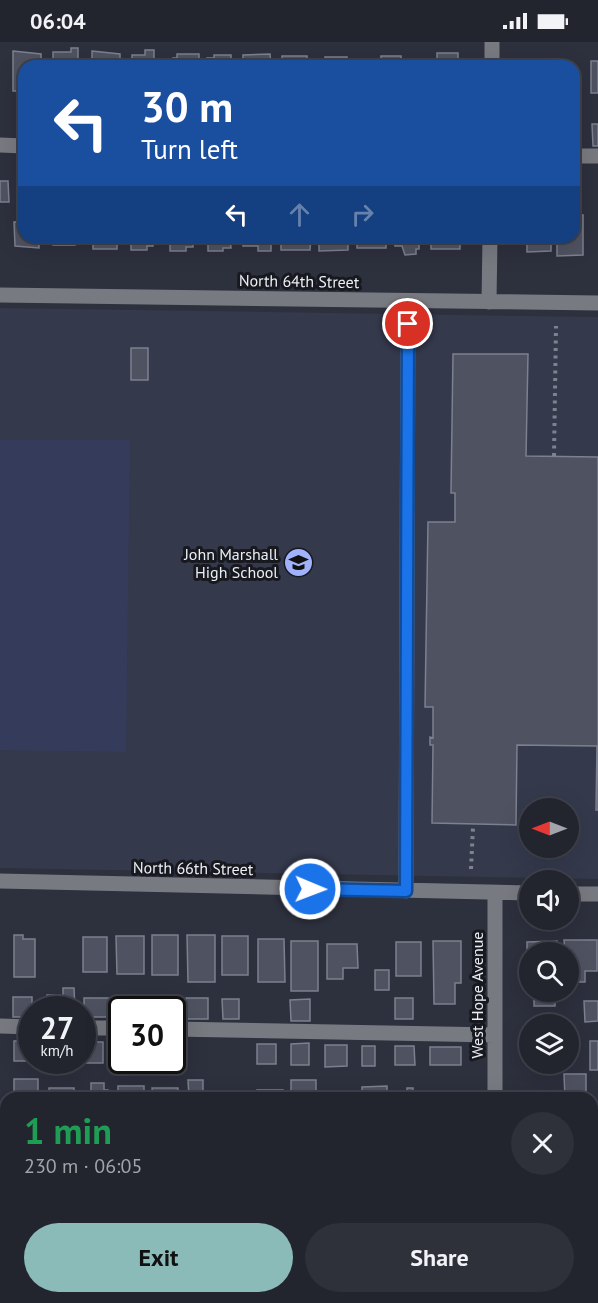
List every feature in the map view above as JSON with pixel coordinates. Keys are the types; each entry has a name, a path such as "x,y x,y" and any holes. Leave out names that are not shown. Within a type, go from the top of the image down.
{"street":[{"path":"492,42 492,60"},
{"path":"0,145 18,146"},
{"path":"580,156 598,156"},
{"path":"489,302 490,243"},
{"name":"North 64th Street","path":"0,295 598,303"},
{"path":"406,891 408,301"},
{"name":"North 66th Street","path":"0,881 519,893"},
{"name":"West Hope Avenue","path":"495,893 495,1092"},
{"path":"579,894 598,894"},
{"path":"0,1026 18,1027"},
{"path":"186,1029 495,1035"}],"path":[{"path":"554,456 556,326"},
{"path":"471,869 473,827"}],"shaded area":[{"name":"John Marshall High School","path":"0,308 598,317 598,879 579,879 579,870 519,870 519,878 0,868"},
{"path":"0,440 130,440 126,752 0,750"}],"building":[{"path":"71,48 78,48 78,60 53,60 53,52 71,52"},
{"path":"145,50 154,50 154,60 132,60 132,55 145,55"},
{"path":"13,51 41,54 41,60 18,60 18,91 13,91"},
{"path":"92,51 120,54 120,60 92,60"},
{"path":"437,53 458,53 458,60 437,60"},
{"path":"177,54 199,54 199,60 173,60 177,58"},
{"path":"270,54 270,60 243,60 243,55"},
{"path":"214,55 231,55 231,60 207,60 207,58 214,58"},
{"path":"282,56 307,56 307,60 282,60"},
{"path":"381,56 401,56 401,60 381,60"},
{"path":"325,57 347,57 347,60 325,60"},
{"path":"591,61 598,61 598,93 591,93"},
{"path":"592,124 598,124 598,146 593,146"},
{"path":"0,181 8,181 9,202 0,202"},
{"path":"580,215 583,215 583,255 557,256 557,243 580,243"},
{"path":"14,222 18,222 18,243 39,243 39,248 15,246"},
{"path":"53,243 75,243 75,245 53,245"},
{"path":"93,243 117,243 117,249 93,249"},
{"path":"131,243 153,243 153,246 147,246 147,250 131,250"},
{"path":"170,243 193,243 193,247 186,247 186,251 170,251"},
{"path":"208,243 231,243 231,248 223,248 223,251 208,251"},
{"path":"243,243 271,243 271,251 258,251 258,246 243,246"},
{"path":"281,243 311,243 310,250 281,250"},
{"path":"319,243 348,243 348,250 319,251"},
{"path":"357,243 386,243 386,248 357,248"},
{"path":"395,243 419,243 419,249 416,249 416,254 405,255 402,246 395,246"},
{"path":"431,243 460,243 460,249 431,249"},
{"path":"527,243 551,243 551,251 527,252"},
{"path":"131,348 148,348 148,380 131,380"},
{"path":"453,354 528,354 526,456 598,457 598,810 596,810 597,746 517,745 516,825 432,823 433,745 430,745 430,737 433,738 433,707 425,707 428,522 455,522 455,493 451,493"},
{"path":"14,935 23,935 23,939 35,939 35,977 14,977"},
{"path":"152,935 178,935 178,975 152,975"},
{"path":"187,935 215,935 215,982 188,982"},
{"path":"116,936 144,936 144,974 117,974"},
{"path":"222,936 248,936 248,975 222,975"},
{"path":"83,937 107,937 107,972 83,972"},
{"path":"258,939 284,939 285,982 258,982"},
{"path":"564,940 597,940 597,971 585,971 585,982 579,982 579,942 564,942"},
{"path":"291,941 318,941 318,991 291,991"},
{"path":"433,941 461,941 461,983 455,983 455,1004 434,1004"},
{"path":"396,942 421,942 421,976 396,976"},
{"path":"327,944 357,944 358,968 343,968 343,979 327,979"},
{"path":"375,970 389,970 389,990 375,990"},
{"path":"63,988 74,988 74,996 63,996"},
{"path":"13,997 18,997 18,1017 13,1017"},
{"path":"96,998 108,998 108,1017 96,1017"},
{"path":"186,998 208,998 208,1019 186,1019"},
{"path":"395,998 413,998 413,1019 395,1019"},
{"path":"222,999 239,999 239,1019 223,1019"},
{"path":"310,999 310,1021 291,1021 290,1000"},
{"path":"584,1001 598,1001 598,1021 585,1022"},
{"path":"534,1002 555,1002 555,1006 534,1006"},
{"path":"14,1041 18,1041 18,1061 14,1061"},
{"path":"590,1041 598,1041 598,1070 590,1070"},
{"path":"96,1042 103,1042 103,1063 96,1063"},
{"path":"309,1043 309,1065 291,1065 291,1044"},
{"path":"257,1044 276,1044 276,1064 257,1064"},
{"path":"325,1045 347,1045 347,1066 325,1067"},
{"path":"362,1046 375,1046 375,1066 362,1066"},
{"path":"395,1046 414,1046 415,1065 395,1065"},
{"path":"430,1047 461,1047 461,1065 430,1065"},
{"path":"564,1074 586,1074 586,1092 565,1092"},
{"path":"14,1079 38,1079 38,1092 14,1092"},
{"path":"188,1080 203,1080 203,1092 189,1092"},
{"path":"291,1080 316,1080 316,1092 291,1092"},
{"path":"91,1083 104,1083 104,1090 108,1092 83,1092 91,1091"},
{"path":"118,1086 144,1086 144,1092 118,1092"},
{"path":"387,1086 387,1092 362,1092 362,1087"},
{"path":"49,1088 74,1088 74,1092 49,1092"},
{"path":"152,1088 178,1088 178,1092 152,1092"},
{"path":"407,1088 413,1088 413,1092 407,1092"},
{"path":"257,1090 283,1090 283,1092 257,1092"}],"place":[{"name":"John Marshall High School","path":"299,563"}],"route":[{"path":"310,889 406,891 408,324"}]}
